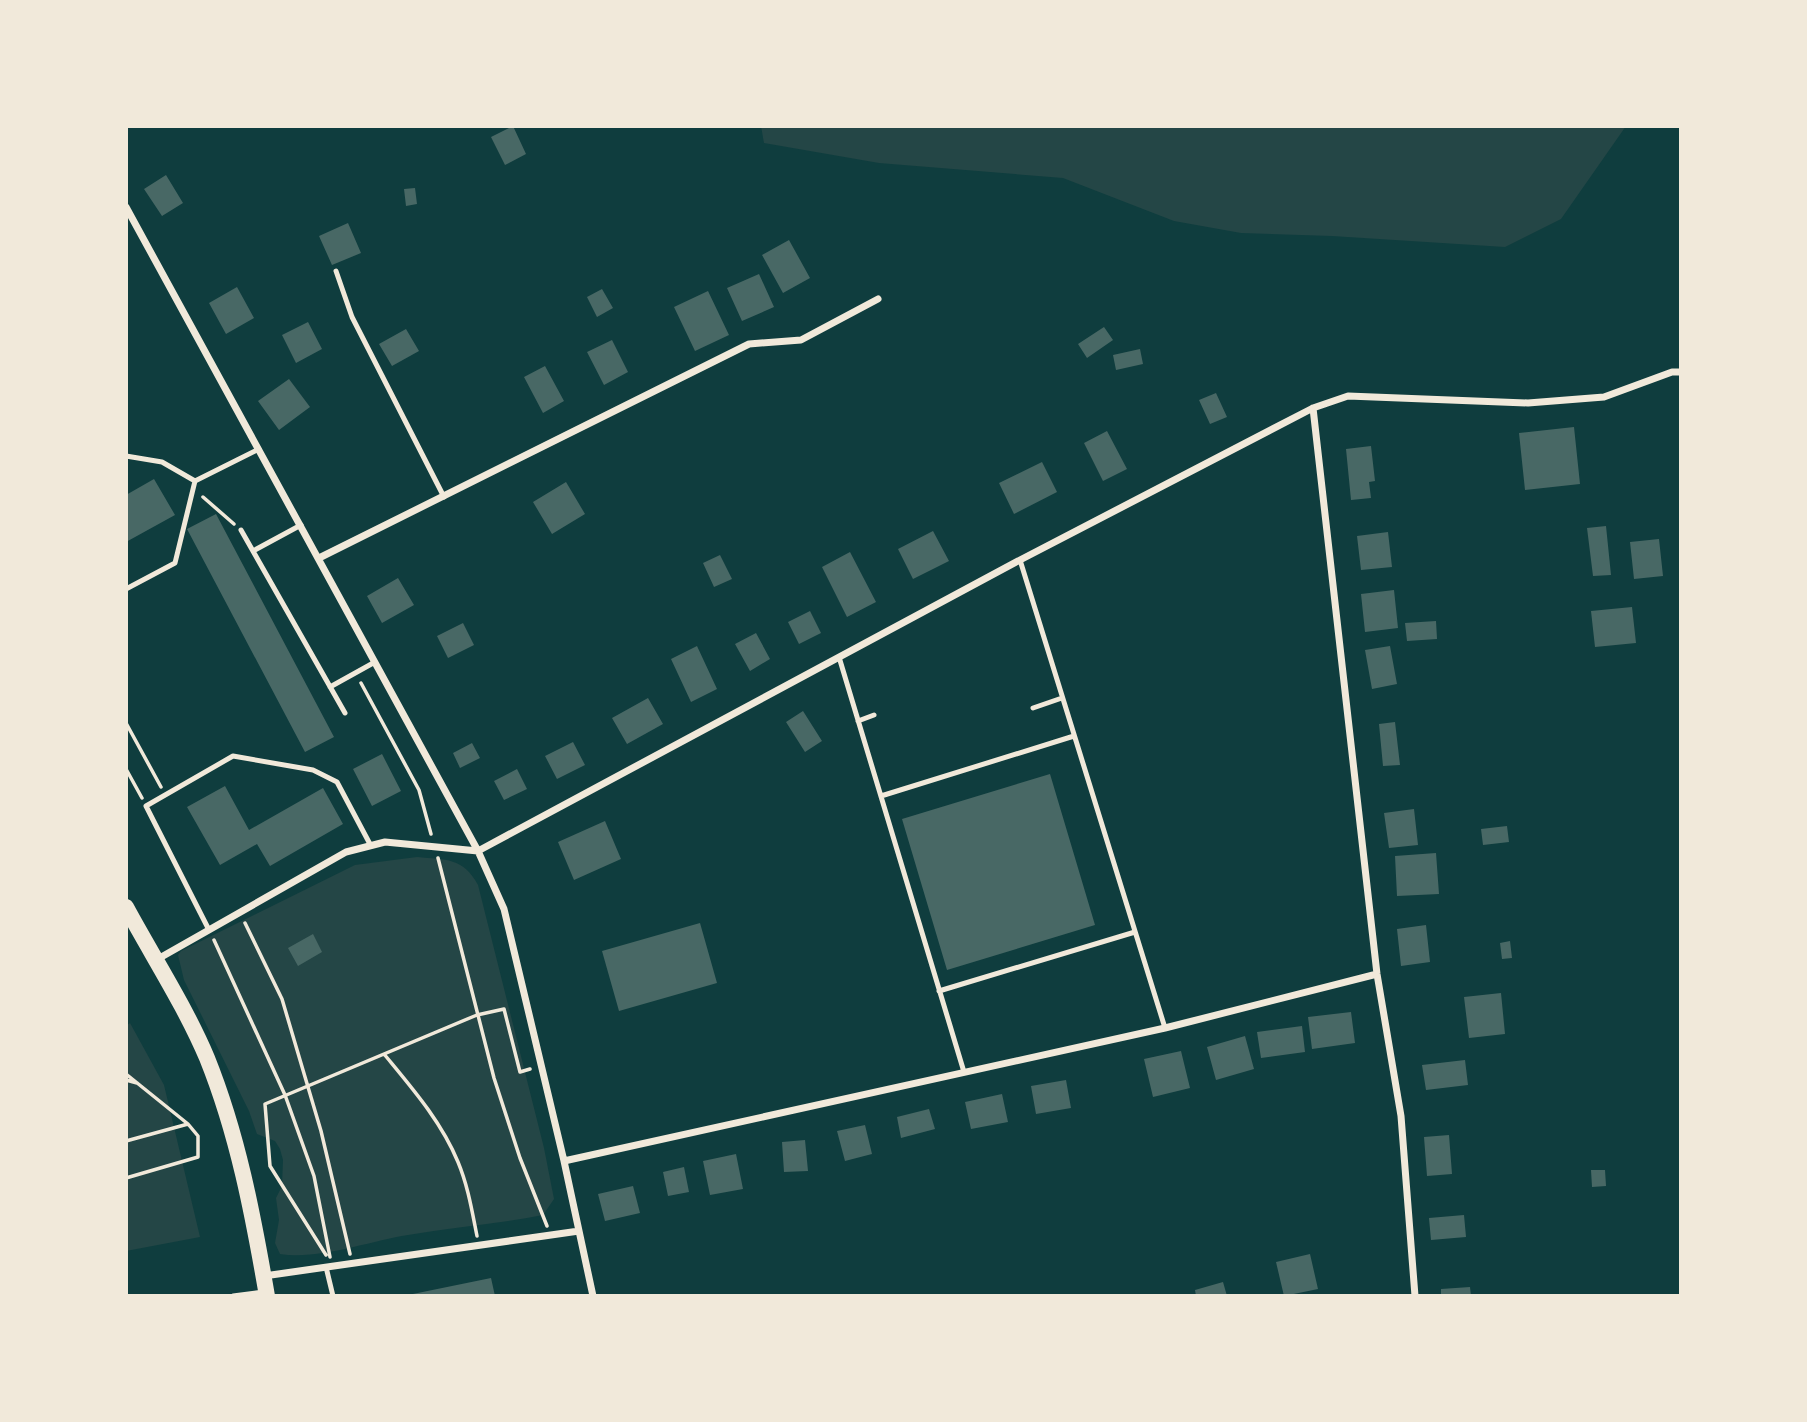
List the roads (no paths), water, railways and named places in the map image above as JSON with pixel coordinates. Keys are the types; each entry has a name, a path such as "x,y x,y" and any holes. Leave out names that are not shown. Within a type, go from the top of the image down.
{"main road":[{"path":"126,907 206,1056 232,1126 255,1222 265,1288"}],"street":[{"path":"126,207 478,851 504,909 593,1296"},
{"path":"319,558 749,344 801,340 878,299"},
{"path":"156,961 346,852 385,842 478,851 1020,560 1312,408 1348,396 1528,402 1604,397 1672,372 1681,372"},
{"path":"1312,408 1377,974 1401,1116 1415,1296"},
{"path":"564,1161 1165,1028 1377,974"},
{"path":"265,1288 329,1266 579,1231"}],"lane":[{"path":"336,271 352,317 444,497"},
{"path":"126,589 175,563 195,481 259,449"},
{"path":"126,456 162,462 195,481"},
{"path":"253,551 301,525"},
{"path":"241,530 345,713"},
{"path":"1020,560 1165,1028"},
{"path":"839,657 964,1072"},
{"path":"330,687 375,662"},
{"path":"1033,708 1062,698"},
{"path":"858,721 874,715"},
{"path":"881,796 1074,736"},
{"path":"209,930 146,806 233,756 313,770 337,782 371,846"},
{"path":"939,991 1135,932"},
{"path":"329,1266 333,1296"},
{"path":"233,1296 265,1288"}]}
